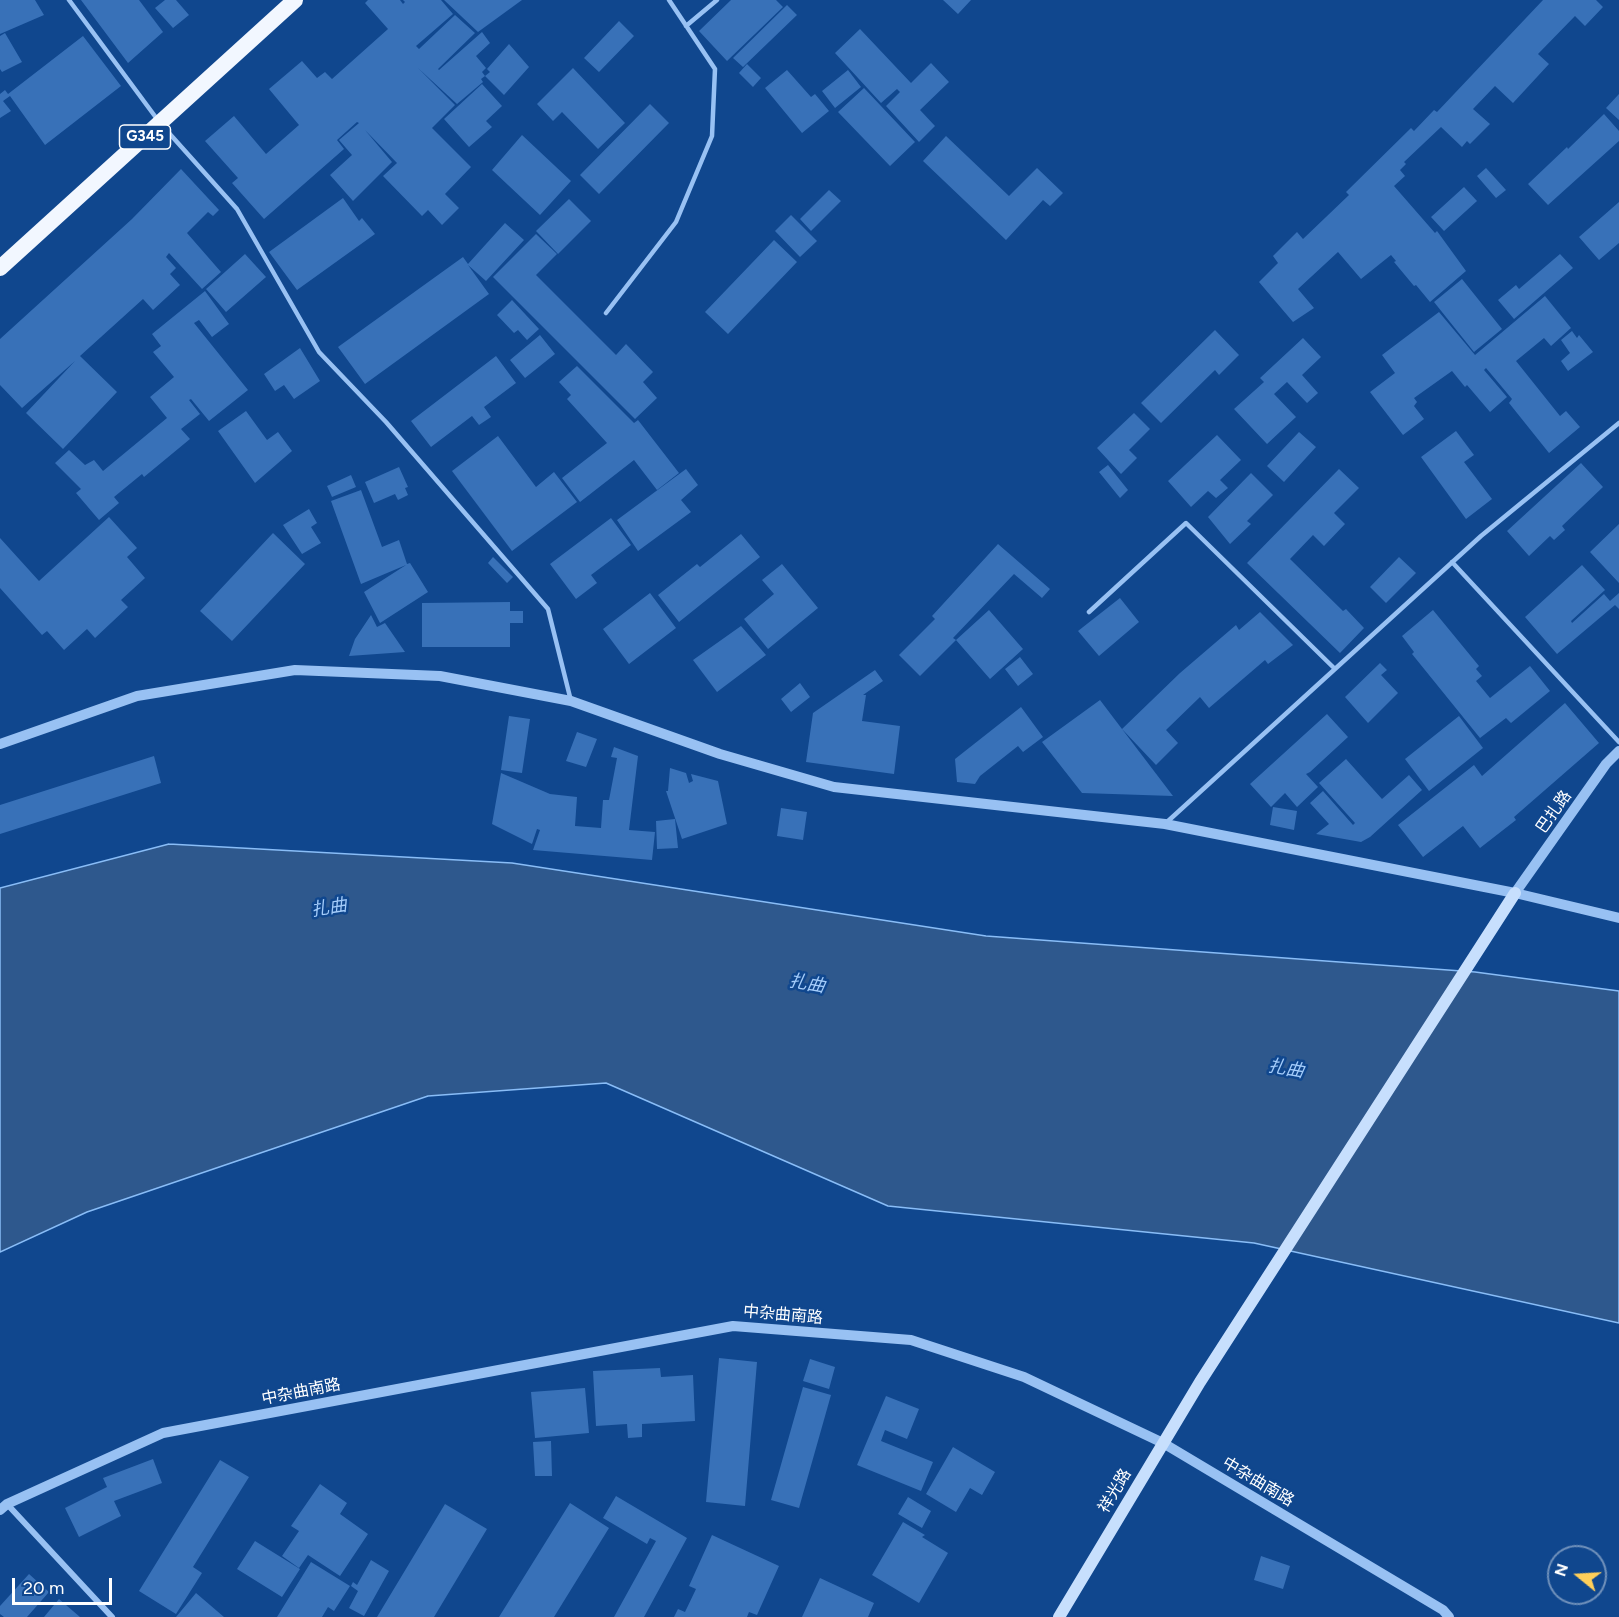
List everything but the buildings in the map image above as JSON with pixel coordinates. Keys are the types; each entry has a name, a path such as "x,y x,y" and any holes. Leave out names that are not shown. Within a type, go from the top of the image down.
{"highway":[{"name":"G345","path":"0,268 291,2"}],"main road":[{"name":"祥光路","path":"1059,1617 1200,1382 1515,892"}],"street":[{"path":"0,744 136,696 295,670 440,676 571,701 720,754 834,787 1165,824 1515,892 1619,918"},
{"name":"巴扎路","path":"1515,892 1606,764 1619,751"},
{"name":"中杂曲南路","path":"4,1507 164,1433 733,1326 911,1340 1023,1377 1163,1443 1443,1610 1449,1617"},
{"path":"4,1507 112,1617"}],"lane":[{"path":"69,0 160,123 237,208 319,352 386,422 548,609 571,701"},
{"path":"606,314 676,222 712,136 715,69 669,0"},
{"path":"686,26 717,0"},
{"path":"1165,824 1481,536 1619,423"},
{"path":"1089,612 1186,523 1335,669"},
{"path":"1452,562 1619,741"}],"water":[{"name":"扎曲","path":"169,844 512,863 986,936 1475,972 1619,991 1619,1323 1254,1243 888,1206 606,1083 428,1096 87,1212 0,1252 0,888"}]}
